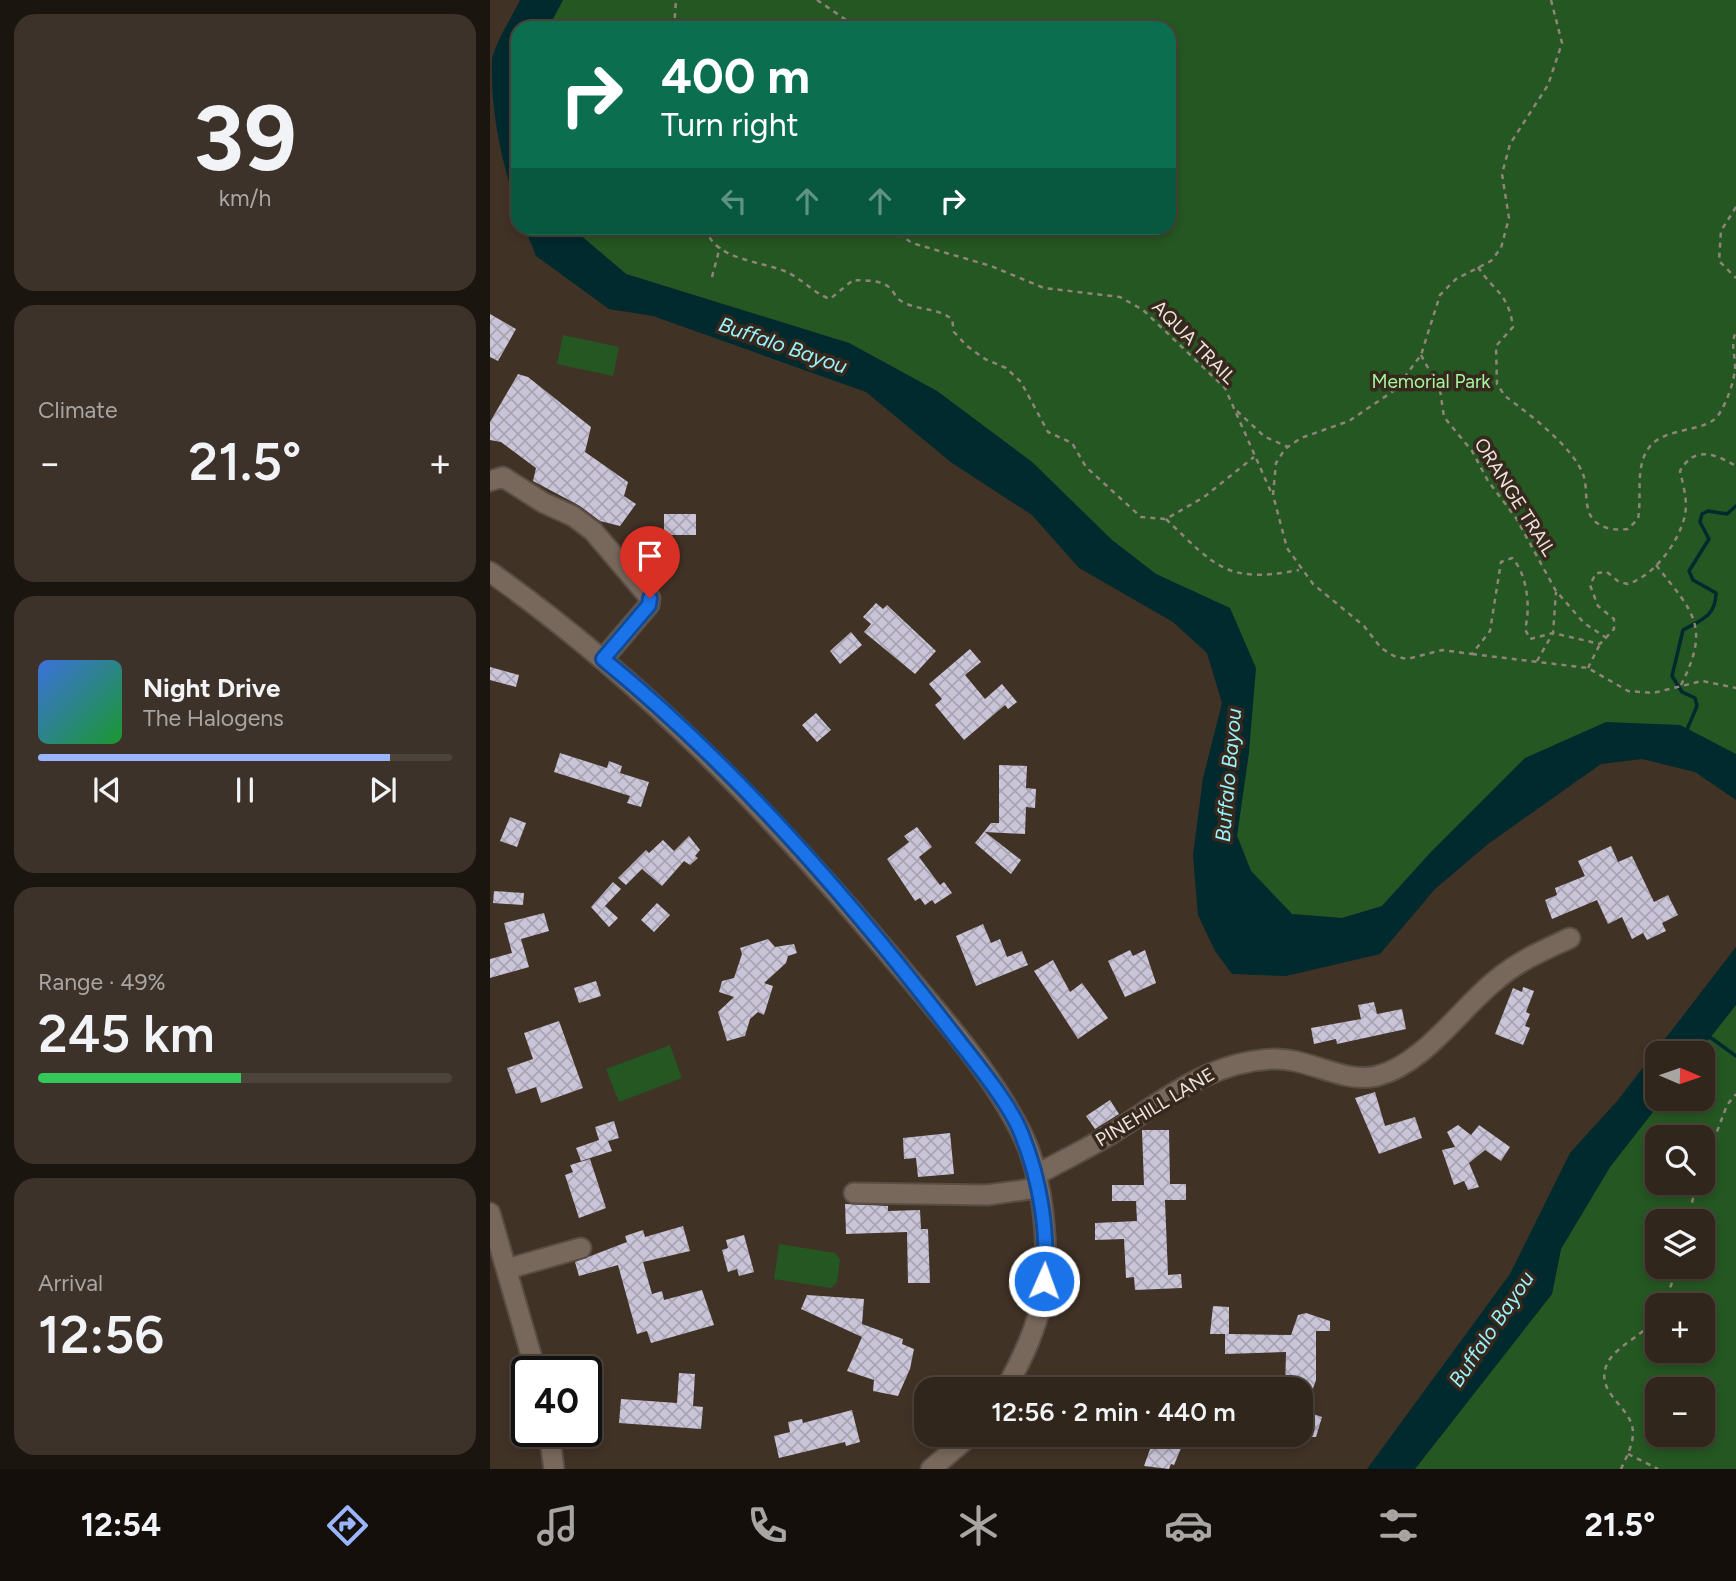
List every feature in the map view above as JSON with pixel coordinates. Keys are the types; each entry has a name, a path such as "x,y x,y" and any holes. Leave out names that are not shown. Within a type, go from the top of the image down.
{"street":[{"path":"490,481 503,477 544,503 573,516 593,531 650,598 649,605 603,659"},
{"path":"490,572 603,659 700,746 807,857 982,1071 1021,1132 1037,1181 1045,1233 1041,1307 1025,1354 1012,1377"},
{"name":"PINEHILL LANE","path":"1037,1181 1206,1073 1226,1066 1274,1059 1309,1063 1349,1075 1377,1076 1412,1058 1518,963 1570,938"},
{"path":"854,1194 987,1195 1037,1181"},
{"path":"490,1213 531,1356"},
{"path":"507,1269 581,1248"},
{"path":"550,1447 554,1469"},
{"path":"931,1469 957,1447"}],"path":[{"path":"674,21 676,0"},
{"path":"817,0 848,21"},
{"path":"1551,0 1562,43 1548,85 1510,144 1502,174 1509,218 1501,248 1491,261 1457,279 1440,295 1421,355 1395,390 1368,411 1301,438 1287,447 1276,463 1273,495 1287,548 1300,569 1364,626 1381,648 1394,656 1406,659 1442,650 1588,668 1628,691 1653,692 1702,681 1736,688"},
{"path":"1736,207 1721,231 1719,261 1736,278"},
{"path":"708,235 720,247 746,260 787,272 815,293 831,299 853,280 876,281 890,287 898,300 920,308 940,310 952,319 954,332 968,346 985,359 1006,368 1021,382 1048,432 1072,443 1086,467 1141,517 1166,519 1204,497 1254,457"},
{"name":"AQUA TRAIL","path":"900,235 912,243 991,266 1044,288 1120,297 1143,310 1225,388 1273,495"},
{"path":"712,277 720,247"},
{"path":"1478,267 1489,284 1510,305 1513,327 1496,346 1497,384 1505,396 1569,452 1583,476 1588,513 1596,523 1614,530 1628,529 1638,519 1641,468 1647,449 1658,439 1684,428 1709,424 1718,416 1731,385 1735,363 1732,341 1736,331"},
{"name":"ORANGE TRAIL","path":"1421,355 1440,390 1444,417 1472,451 1488,481 1516,518 1556,591 1584,623 1608,639"},
{"name":"AQUA TRAIL","path":"1235,409 1265,437 1287,447"},
{"path":"1588,668 1600,644 1608,639 1614,629 1614,619 1598,606 1590,585 1595,573 1607,572 1619,582 1628,584 1656,565 1668,551 1685,515 1680,471 1687,458 1701,453 1718,455 1736,466"},
{"path":"1166,519 1197,550 1228,572 1266,576 1300,569"},
{"path":"1472,654 1490,631 1501,562 1512,558 1522,568 1529,615 1525,629 1530,639 1553,633 1600,644"},
{"path":"1656,565 1689,606 1696,628 1697,649 1681,685"},
{"path":"1537,661 1553,633 1556,591"},
{"path":"1715,1137 1727,1105 1736,1094"},
{"path":"1621,1469 1633,1434 1631,1420 1615,1401 1605,1382 1605,1368 1614,1354 1645,1330"},
{"path":"1628,1454 1658,1469"}],"green space":[{"name":"Memorial Park","path":"563,0 1736,0 1736,754 1680,725 1525,758 1430,853 1382,906 1342,918 1292,914 1251,871 1237,835 1249,752 1229,608 1156,574 1112,540 1032,462 937,391 849,343 626,274 580,235 1176,235 1176,21 552,21"},
{"path":"563,335 619,347 613,376 557,364"},
{"path":"1736,1005 1736,1469 1415,1469 1552,1294 1561,1249 1610,1167 1654,1111 1715,1111 1715,1041 1708,1041"},
{"path":"670,1045 682,1078 619,1102 606,1069"},
{"path":"779,1244 835,1253 840,1259 837,1282 831,1288 774,1279"}],"water":[{"path":"520,0 563,0 552,21 511,21 511,188 498,135 493,97 492,59"},
{"name":"Buffalo Bayou","path":"528,235 580,235 626,274 849,343 937,391 1032,462 1112,540 1156,574 1230,608 1256,668 1249,752 1237,836 1251,871 1292,914 1342,918 1382,906 1430,853 1525,758 1606,722 1680,725 1736,754 1736,800 1695,772 1642,759 1601,764 1488,844 1435,889 1380,954 1286,976 1232,974 1215,951 1198,915 1193,855 1203,778 1222,703 1207,653 1173,622 1079,568 1032,515 952,463 866,392 653,316 609,309 536,256"},
{"path":"1736,947 1736,1005 1708,1041 1664,1041"},
{"name":"Buffalo Bayou","path":"1645,1065 1645,1111 1654,1111 1610,1167 1561,1249 1552,1294 1415,1469 1367,1469 1510,1274 1570,1153 1618,1100"}],"building":[{"path":"490,314 516,329 498,361 490,357"},
{"path":"518,374 528,377 591,427 585,452 628,482 624,496 636,504 620,526 600,521 580,506 533,481 536,468 501,442 490,440 490,422"},
{"path":"664,514 696,514 696,535 664,535"},
{"path":"876,603 883,609 887,605 936,651 915,674 864,632 871,624 863,617"},
{"path":"851,632 862,645 840,664 830,651"},
{"path":"970,649 981,662 965,675 985,699 1002,684 1017,702 1008,709 1005,705 964,740 935,705 942,699 929,684"},
{"path":"490,667 519,675 516,687 490,680"},
{"path":"816,713 831,730 817,742 802,725"},
{"path":"560,753 607,768 609,761 622,766 620,773 649,782 641,807 627,803 630,796 554,772"},
{"path":"999,765 1027,766 1026,788 1036,789 1035,808 1026,807 1025,834 985,832 1021,860 1011,874 975,843 991,823 999,823"},
{"path":"510,817 526,823 517,847 500,841"},
{"path":"917,827 932,847 919,857 940,885 944,882 952,893 935,904 932,900 925,905 920,898 915,901 887,859 909,842 904,836"},
{"path":"689,836 700,850 695,856 698,858 690,865 684,861 662,886 642,869 626,885 618,878 646,850 649,853 663,840 674,851"},
{"path":"1611,846 1618,862 1632,856 1654,902 1668,895 1678,915 1662,923 1666,931 1647,940 1643,933 1632,939 1622,917 1608,924 1597,900 1552,919 1545,900 1557,895 1555,888 1585,876 1578,861"},
{"path":"613,882 621,889 605,906 618,918 609,927 591,907"},
{"path":"494,891 524,893 523,905 493,903"},
{"path":"657,903 670,915 654,932 641,920"},
{"path":"544,913 549,931 521,939 529,967 490,978 490,959 512,953 504,923"},
{"path":"983,924 991,943 1000,939 1007,957 1022,951 1028,965 976,986 956,936"},
{"path":"768,939 775,947 794,944 797,953 788,956 786,963 764,983 773,986 764,1015 758,1012 750,1019 745,1036 727,1041 718,1012 734,997 719,992 722,981 734,978 742,954 740,948"},
{"path":"1130,950 1133,956 1145,950 1156,983 1125,997 1108,961"},
{"path":"1053,960 1070,992 1082,983 1108,1018 1078,1039 1034,971"},
{"path":"596,981 601,996 579,1003 574,988"},
{"path":"1523,987 1534,991 1526,1012 1530,1014 1525,1026 1530,1028 1523,1045 1495,1034 1513,988 1522,992"},
{"path":"1374,1002 1377,1014 1402,1009 1406,1029 1337,1044 1336,1039 1314,1044 1311,1028 1361,1019 1358,1005"},
{"path":"559,1021 583,1088 541,1103 536,1087 516,1094 507,1068 533,1059 524,1033"},
{"path":"1375,1092 1385,1126 1415,1117 1422,1138 1379,1154 1355,1098"},
{"path":"1110,1100 1119,1114 1095,1129 1086,1116"},
{"path":"614,1121 619,1138 608,1141 612,1151 581,1161 576,1148 599,1140 595,1127"},
{"path":"1458,1125 1471,1135 1479,1125 1510,1147 1501,1161 1485,1150 1469,1163 1479,1187 1468,1190 1464,1181 1454,1185 1442,1150 1455,1147 1447,1132"},
{"path":"1142,1130 1169,1130 1170,1184 1186,1184 1186,1200 1165,1200 1168,1275 1181,1274 1182,1288 1135,1290 1134,1277 1126,1278 1124,1239 1095,1240 1095,1223 1137,1221 1136,1201 1112,1201 1112,1185 1144,1185"},
{"path":"950,1133 954,1174 918,1177 916,1158 904,1159 903,1138"},
{"path":"590,1159 606,1208 579,1218 565,1175 573,1172 570,1165"},
{"path":"845,1204 888,1206 888,1211 920,1210 921,1229 928,1229 930,1283 908,1283 907,1232 846,1234"},
{"path":"683,1226 690,1251 643,1262 652,1294 662,1291 664,1300 702,1290 714,1325 651,1343 647,1331 637,1334 618,1265 579,1276 575,1262 627,1242 625,1236 643,1230 645,1237"},
{"path":"744,1235 754,1272 739,1276 737,1269 728,1272 722,1250 728,1248 726,1240"},
{"path":"807,1295 864,1299 862,1324 903,1339 902,1344 914,1349 910,1369 898,1396 873,1391 874,1380 847,1371 862,1337 801,1309"},
{"path":"1213,1306 1229,1307 1229,1334 1291,1335 1298,1315 1306,1313 1330,1321 1330,1331 1316,1331 1316,1380 1313,1388 1313,1377 1285,1377 1286,1352 1225,1354 1225,1334 1210,1334"},
{"path":"679,1373 695,1374 693,1406 703,1407 701,1429 619,1423 621,1399 677,1403"},
{"path":"852,1410 860,1442 846,1446 845,1442 779,1458 774,1436 790,1432 788,1422 802,1419 803,1423"},
{"path":"1313,1414 1322,1417 1316,1437 1313,1437"},
{"path":"1151,1447 1182,1447 1174,1465 1171,1464 1169,1469 1144,1466"}],"waterway":[{"path":"1686,732 1697,706 1695,698 1682,692 1672,676 1683,630 1710,612 1716,593 1693,580 1689,571 1709,539 1700,522 1702,514 1708,511 1727,514 1736,506"},
{"path":"1707,1035 1736,1056"}],"route":[{"path":"650,598 649,605 603,659 700,746 807,857 982,1071 1021,1132 1036,1175 1045,1233 1044,1281"}]}
